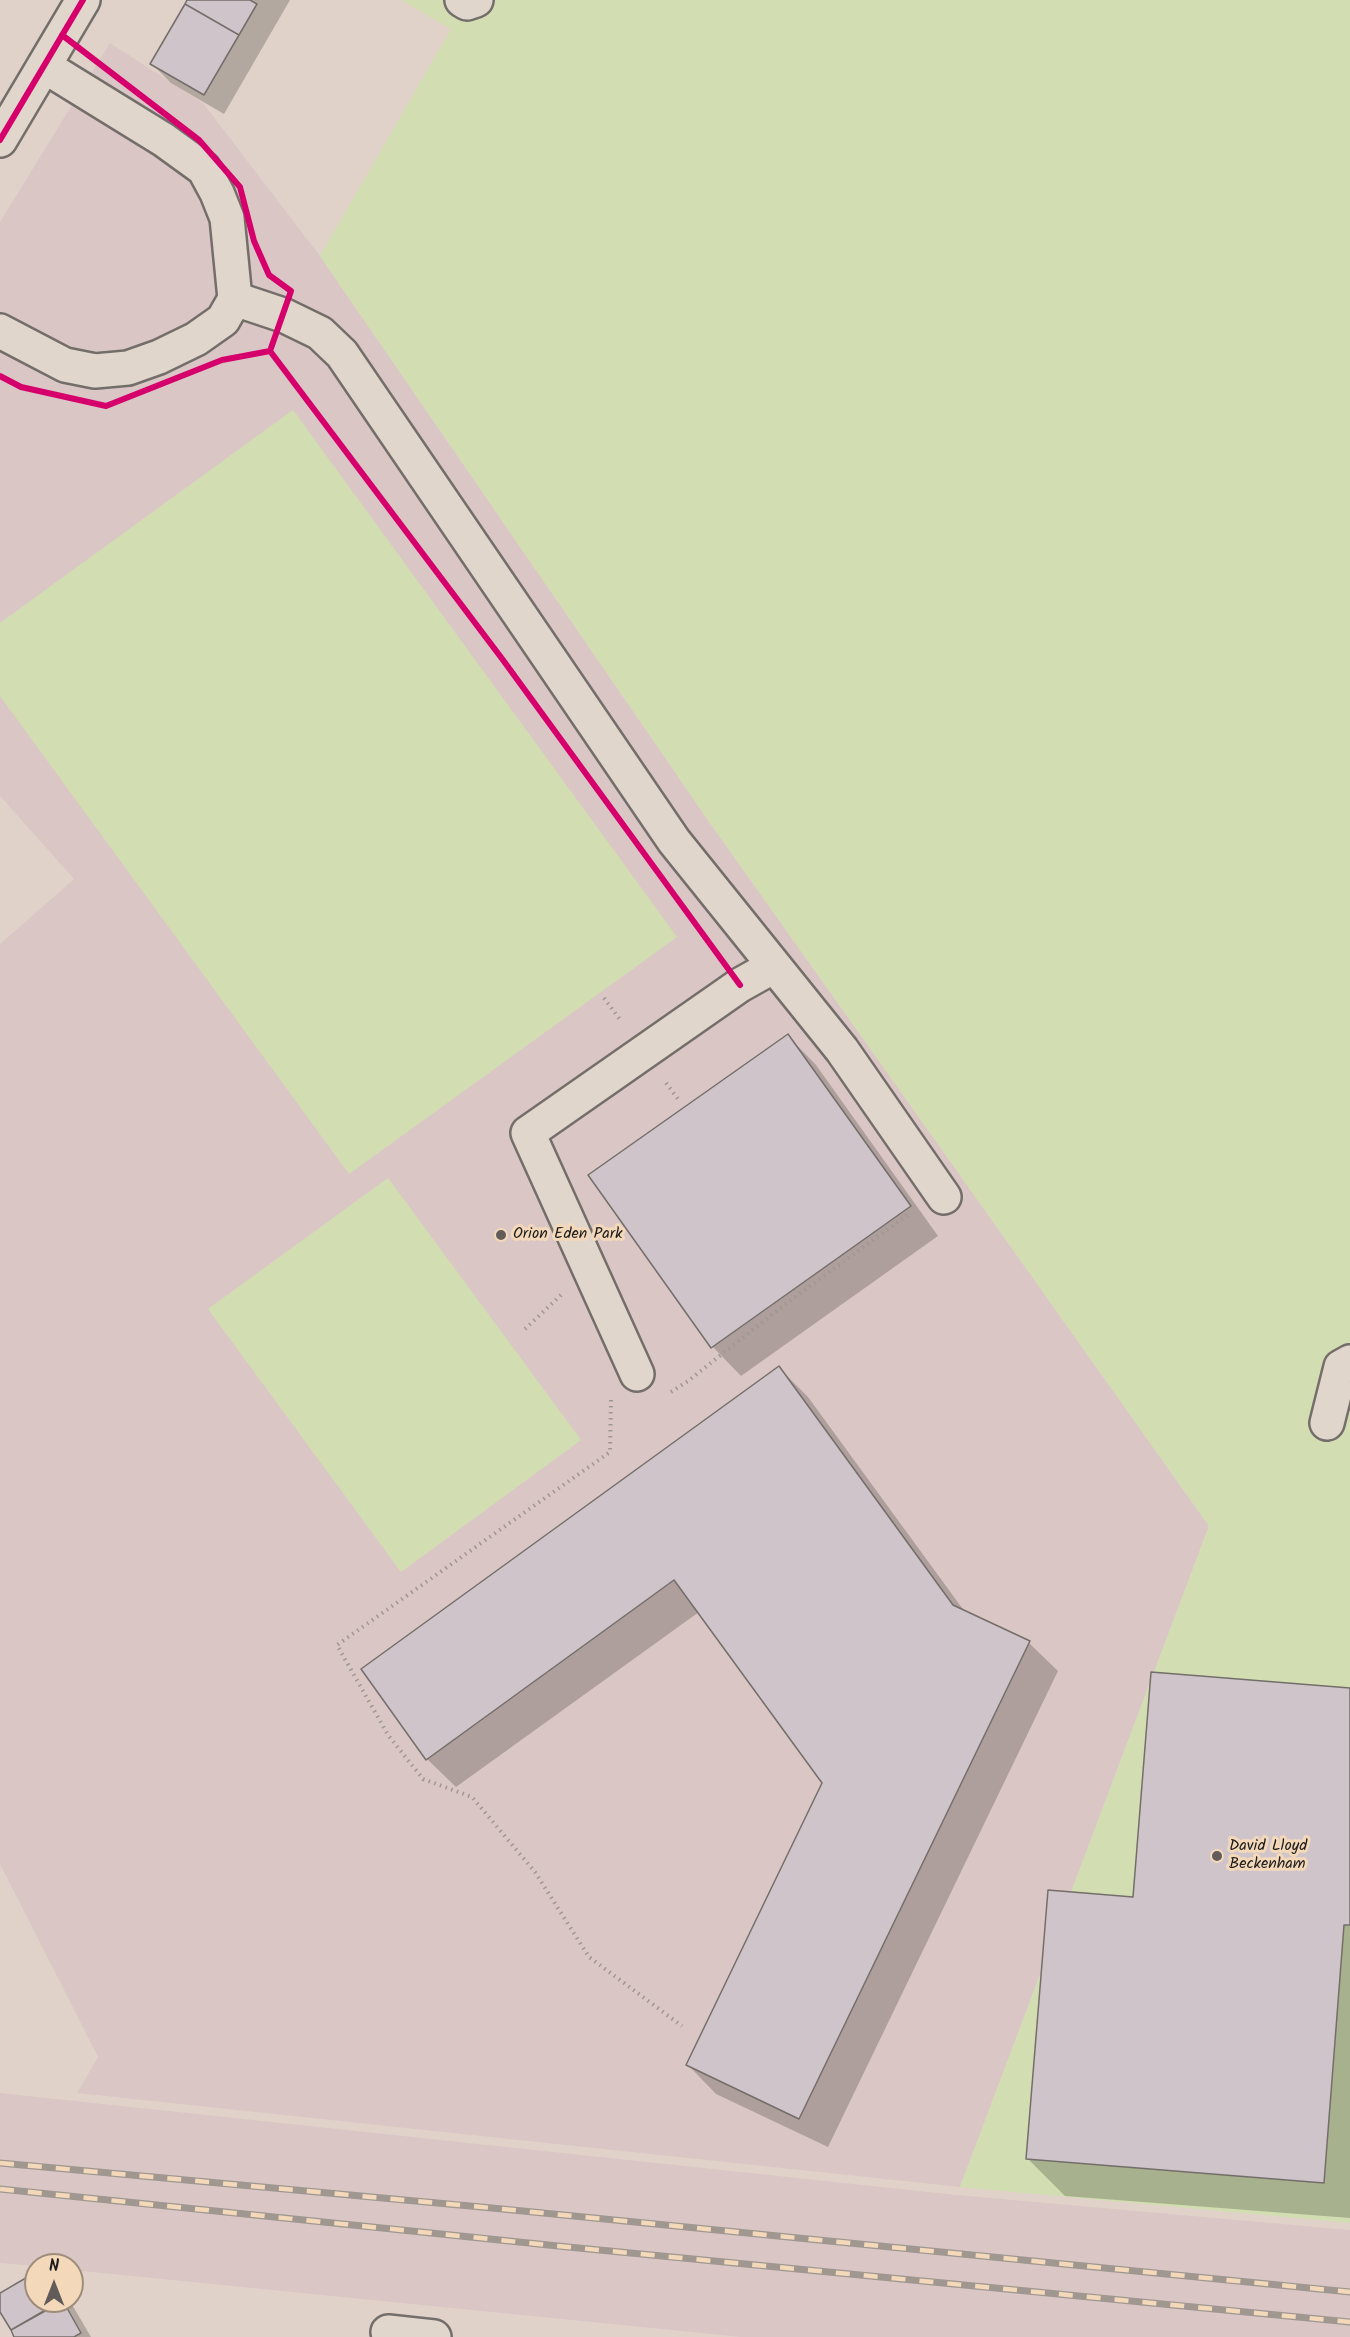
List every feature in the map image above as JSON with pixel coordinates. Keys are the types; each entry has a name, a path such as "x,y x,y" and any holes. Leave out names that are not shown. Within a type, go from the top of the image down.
{"street":[{"path":"0,140 83,0"},
{"path":"462,0 467,3 476,0"},
{"path":"0,331 65,365 95,371 128,368 159,357 196,339 223,320 235,299 227,218 204,169 164,140 44,66"},
{"path":"235,299 283,315 320,333 342,354 674,841 842,1050 944,1197"},
{"path":"637,1374 528,1133 740,985 774,966"},
{"path":"1327,1423 1341,1366 1350,1362"},
{"path":"388,2332 434,2337"}],"path":[{"path":"682,2025 589,1957 535,1872 472,1797 423,1779 388,1735 337,1645 610,1452 611,1394 637,1374 655,1402 688,1381 797,1295 913,1211"}],"shaded area":[{"name":"Orion Eden Park","path":"110,43 203,103 320,256 710,823 1209,1526 960,2187 77,2093 98,2057 0,1864 0,944 74,879 0,796 0,222"},
{"path":"0,2093 957,2195 1350,2230 1350,2337 741,2337 84,2271 84,2253 24,2253 24,2265 0,2263"}],"green space":[{"path":"401,0 1350,0 1350,2223 960,2187 1209,1526 710,823 320,256 451,29"},
{"path":"293,410 677,937 349,1174 0,696 0,623"},
{"path":"388,1178 581,1440 401,1572 208,1309"}],"building":[{"path":"187,0 250,0 257,4 239,35 185,4"},
{"path":"185,4 239,35 204,95 150,64"},
{"path":"788,1034 911,1206 711,1348 588,1175"},
{"path":"779,1366 953,1605 1030,1641 799,2119 686,2065 822,1783 674,1580 426,1760 361,1669"},
{"name":"David Lloyd Beckenham","path":"1151,1672 1350,1688 1350,1925 1344,1925 1324,2183 1026,2159 1048,1890 1133,1897"},
{"path":"24,2279 24,2313 40,2313 11,2330 0,2312 0,2293"},
{"path":"41,2313 70,2313 81,2333 74,2337 14,2337 11,2330"}],"railway":[{"path":"0,2163 492,2208 1350,2292"},
{"path":"0,2189 568,2247 1350,2322"}],"cycle path":[{"path":"0,140 83,0"},
{"path":"0,376 21,387 106,406 222,360 270,351 291,291 269,275 254,241 240,187 199,140 62,35"},
{"path":"270,351 503,660 740,985"}],"place":[{"name":"Orion Eden Park","path":"501,1235"},
{"name":"David Lloyd Beckenham","path":"1217,1856"}]}
